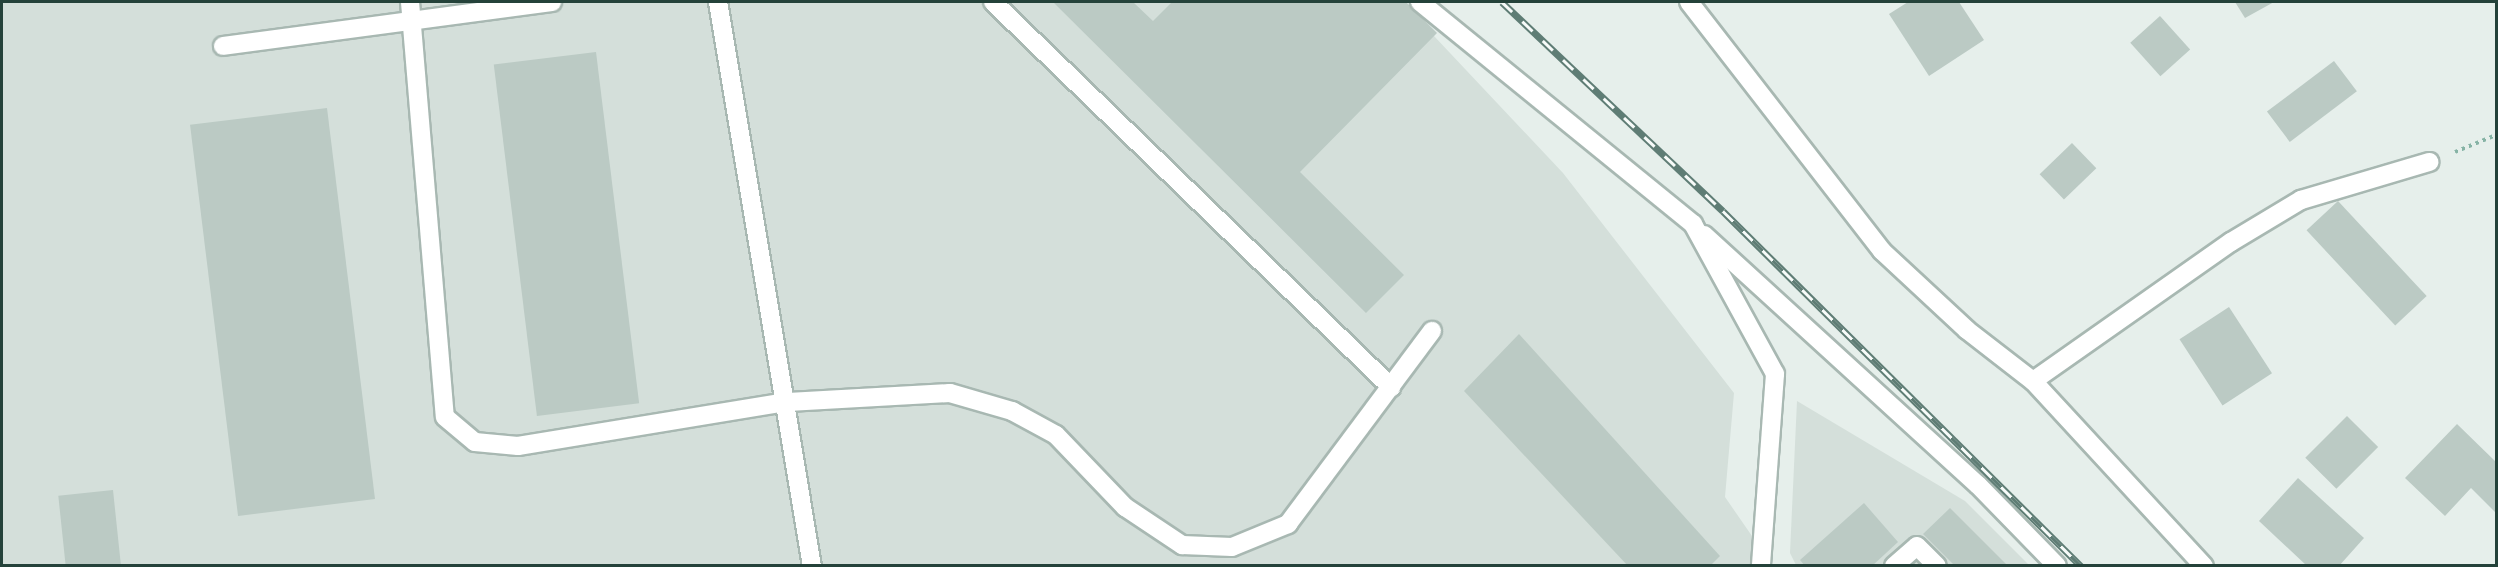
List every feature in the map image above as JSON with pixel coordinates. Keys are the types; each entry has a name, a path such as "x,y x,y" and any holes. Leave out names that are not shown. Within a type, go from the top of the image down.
{"street":[{"path":"410,2 445,417 475,442 518,446 788,402 950,393 1012,411 1056,435 1125,507 1182,545 1232,547 1288,524 1432,331"},
{"path":"223,46 552,2"},
{"path":"718,2 788,402 813,566"},
{"path":"993,2 1390,387"},
{"path":"1420,2 1692,224 1978,485 2058,566"},
{"path":"1689,2 1882,251 1967,330 2033,381 2204,566"},
{"path":"2033,381 2231,242 2301,200 2429,162"},
{"path":"1692,224 1776,374 1761,566"},
{"path":"1894,566 1917,546 1937,566"}],"path":[{"path":"2429,162 2496,135"}],"shaded area":[{"path":"2,2 1402,2 1563,173 1734,393 1725,497 1772,565 2,565"},
{"path":"1797,401 1965,501 2029,565 1796,565 1790,553"}],"building":[{"path":"1053,2 1133,2 1153,21 1172,2 1406,2 1437,33 1300,172 1404,275 1366,313"},
{"path":"1908,2 1959,2 1984,40 1929,76 1889,14"},
{"path":"2235,2 2274,2 2245,18"},
{"path":"2160,16 2190,49 2160,76 2130,43"},
{"path":"596,52 639,403 537,416 494,65"},
{"path":"2334,61 2357,91 2290,142 2267,112"},
{"path":"327,108 375,499 238,516 190,125"},
{"path":"2072,143 2096,168 2064,199 2040,174"},
{"path":"2338,201 2427,296 2395,325 2307,230"},
{"path":"2229,307 2272,373 2223,405 2180,339"},
{"path":"1519,334 1720,556 1710,566 1628,566 1464,391"},
{"path":"2347,416 2378,447 2336,489 2305,458"},
{"path":"2457,424 2496,462 2496,513 2471,488 2445,516 2405,478"},
{"path":"2298,478 2364,538 2339,566 2307,566 2259,521"},
{"path":"113,490 121,566 66,566 58,496"},
{"path":"1864,503 1898,542 1872,566 1805,566 1800,560"},
{"path":"1950,508 2008,566 1955,566 1923,534"}],"railway":[{"path":"1502,2 1723,211 2081,566"}]}
